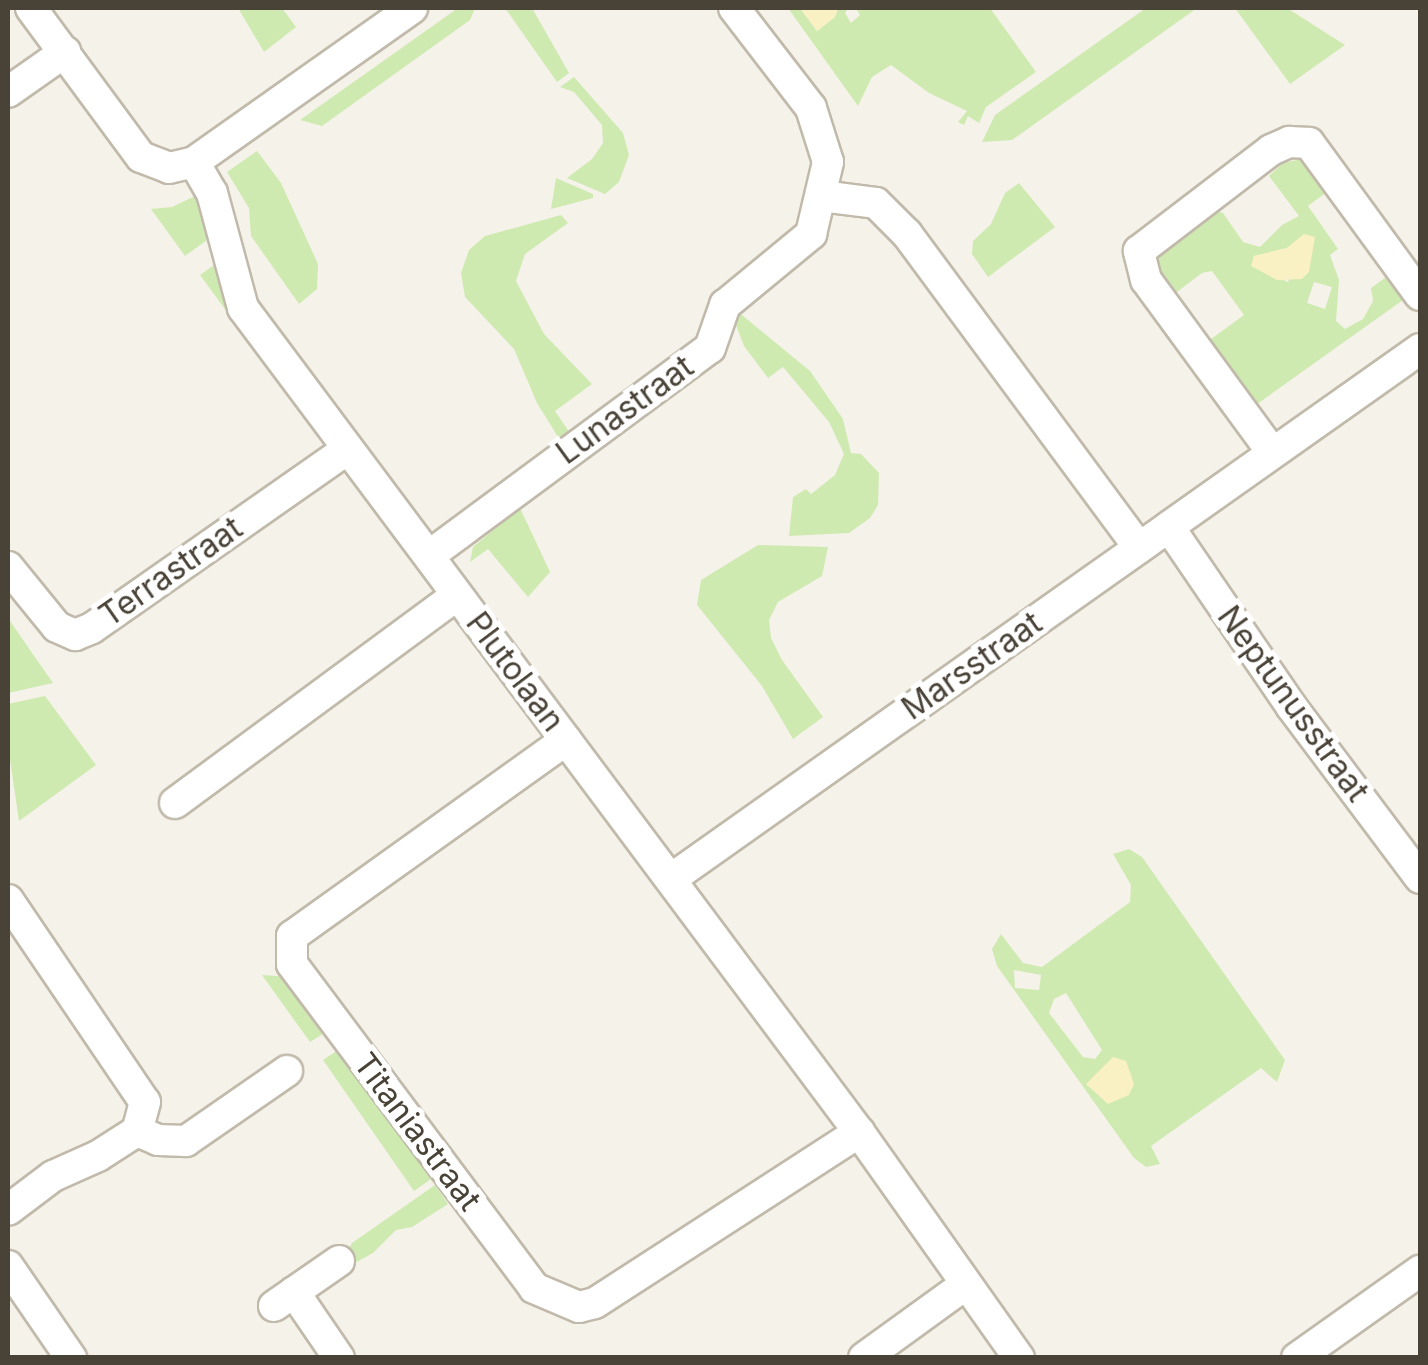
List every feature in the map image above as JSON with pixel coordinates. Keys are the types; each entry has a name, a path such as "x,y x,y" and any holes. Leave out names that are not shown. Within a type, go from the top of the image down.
{"street":[{"path":"32,8 141,157 169,168 194,162 412,8"},
{"name":"Lunastraat","path":"430,555 710,348 725,305 812,234 828,162 811,108 734,8"},
{"path":"8,92 65,52"},
{"path":"1272,452 1146,280 1139,252 1271,150 1289,142 1309,143 1420,295"},
{"name":"Plutolaan","path":"194,162 212,193 243,308 672,880 1019,1358"},
{"path":"821,196 876,203 907,234 1139,548"},
{"name":"Marsstraat","path":"672,880 1420,349"},
{"name":"Terrastraat","path":"8,567 57,627 75,634 92,628 346,450"},
{"name":"Neptunusstraat","path":"1168,527 1291,706 1420,878"},
{"path":"175,803 457,595"},
{"name":"Titaniastraat","path":"566,740 292,936 292,964 534,1288 579,1307 595,1303 858,1132"},
{"path":"8,900 144,1102 137,1131 53,1176 8,1210"},
{"path":"137,1131 158,1140 186,1141 287,1071"},
{"path":"339,1261 284,1299 339,1358"},
{"path":"8,1266 71,1358"},
{"path":"1297,1358 1420,1271"},
{"path":"864,1358 965,1285"}],"green space":[{"path":"238,8 282,8 296,27 264,52"},
{"path":"458,8 475,8 470,20 322,126 300,120"},
{"path":"505,8 532,8 569,73 557,82"},
{"path":"788,8 800,8 817,31 835,17 838,8 848,8 845,13 851,23 860,15 856,8 990,8 1036,72 986,107 979,123 968,116 964,125 958,122 967,111 929,93 891,65 872,77 858,106"},
{"path":"1146,8 1197,8 1012,140 982,142 995,115"},
{"path":"1235,8 1287,8 1345,45 1290,84"},
{"path":"574,77 623,133 629,155 619,182 605,194 567,178 592,159 603,143 602,125 574,92 560,87"},
{"path":"257,151 281,183 318,264 317,289 299,304 251,236 249,208 227,172"},
{"path":"1301,159 1313,166 1328,191 1308,206 1338,249 1330,255 1339,280 1336,321 1345,329 1363,319 1373,301 1371,288 1389,275 1398,283 1394,286 1403,300 1253,407 1207,342 1244,315 1212,271 1202,273 1173,295 1153,264 1156,256 1216,211 1223,213 1243,242 1260,247 1282,225 1299,216 1269,176 1283,163","holes":["1304,234 1288,282 1251,266 1254,256 1287,248","1314,282 1332,287 1325,309 1307,303"]},
{"path":"556,178 593,194 593,198 551,209"},
{"path":"1019,183 1055,227 988,277 972,254 973,241 991,224 1005,193"},
{"path":"195,196 207,210 214,235 185,256 151,209 172,207"},
{"path":"561,215 568,223 525,254 516,281 544,334 592,384 555,411 572,436 563,445 537,403 514,349 465,297 461,273 469,250 485,236"},
{"path":"217,263 232,301 230,316 200,275"},
{"path":"737,311 810,371 843,419 851,453 861,454 879,473 878,505 870,518 849,533 789,536 793,497 806,489 811,494 835,475 844,454 829,422 783,367 768,378 744,346 736,325"},
{"path":"520,508 550,572 528,597 488,549 470,562 473,547"},
{"path":"758,545 828,547 822,576 778,602 769,620 771,638 782,660 823,717 793,739 762,686 697,605 701,580"},
{"path":"8,618 30,650 53,683 8,693"},
{"path":"45,696 96,765 19,821 8,746 8,704"},
{"path":"1129,849 1142,857 1285,1060 1277,1082 1261,1068 1151,1146 1160,1164 1146,1167 1134,1158 997,966 992,949 1001,934 1023,963 1042,967 1130,902 1131,885 1113,854","holes":["1014,970 1041,975 1039,990 1015,988","1066,993 1102,1050 1095,1059 1083,1057 1049,1013 1054,999"]},
{"path":"262,975 291,977 326,1032 310,1042"},
{"path":"338,1050 431,1179 414,1191 323,1060"},
{"path":"435,1185 448,1204 412,1227 396,1230 373,1253 351,1265 347,1252 352,1243"}],"sand":[{"path":"800,8 838,8 835,17 817,31"},
{"path":"1304,234 1315,237 1309,272 1302,279 1277,280 1251,266 1254,256 1287,248"},
{"path":"1113,1057 1126,1061 1134,1084 1129,1095 1108,1104 1086,1084"}]}
